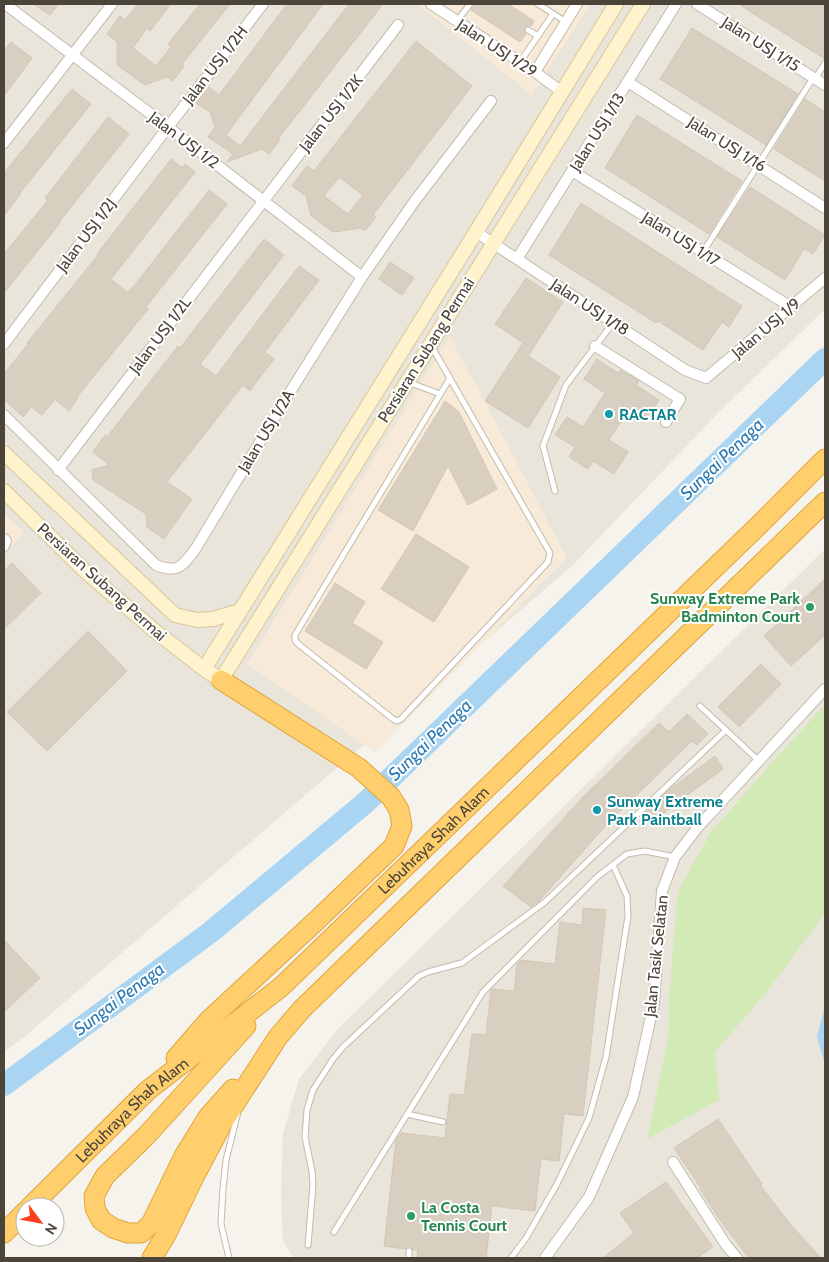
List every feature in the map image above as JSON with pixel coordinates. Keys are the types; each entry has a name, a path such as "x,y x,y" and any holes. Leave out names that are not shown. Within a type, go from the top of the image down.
{"highway":[{"path":"757,527 825,446"},
{"name":"Lebuhraya Shah Alam","path":"40,1197 148,1091 281,987 825,459"},
{"name":"Lebuhraya Shah Alam","path":"152,1258 167,1233 223,1122 278,1037 309,1003 825,502"},
{"path":"148,1091 209,1020 394,846 402,826 399,810 391,797 359,768 221,680"},
{"path":"278,1037 208,1117 184,1156 151,1224 141,1233 128,1233 114,1228 101,1220 94,1196 105,1176 146,1136 281,987"},
{"path":"4,1232 15,1222"}],"main road":[{"name":"Persiaran Subang Permai","path":"204,669 616,4"},
{"name":"Persiaran Subang Permai","path":"4,491 86,572 155,631 221,680 643,4"},
{"name":"Persiaran Subang Permai","path":"4,453 175,615 197,620 213,620 240,611"}],"street":[{"name":"Jalan USJ 1/2","path":"5,4 168,127 362,278"},
{"path":"4,143 112,4"},
{"name":"Jalan USJ 1/2H","path":"168,127 263,4"},
{"name":"Jalan USJ 1/29","path":"431,4 535,72 562,92"},
{"path":"535,72 578,4"},
{"name":"Jalan USJ 1/13","path":"516,259 676,4"},
{"name":"Jalan USJ 1/15","path":"697,4 825,85"},
{"name":"Jalan USJ 1/2K","path":"263,201 398,25"},
{"name":"Jalan USJ 1/16","path":"628,82 759,164 825,208"},
{"name":"Jalan USJ 1/2A","path":"4,415 156,565 166,569 175,569 184,564 196,548 362,278 397,226 491,101"},
{"name":"Jalan USJ 1/2J","path":"4,344 168,127"},
{"name":"Jalan USJ 1/17","path":"572,171 790,307"},
{"name":"Jalan USJ 1/2L","path":"58,470 263,201"},
{"name":"Jalan USJ 1/18","path":"476,232 685,370 706,378"},
{"name":"Jalan USJ 1/9","path":"706,378 825,278"},
{"path":"595,346 680,399 666,422"},
{"name":"Jalan Tasik Selatan","path":"545,1258 589,1197 633,1097 654,1003 662,890 675,857 698,828 825,689"},
{"path":"673,1162 726,1245 737,1258"}],"lane":[{"path":"457,22 470,4"},
{"path":"538,4 566,22"},
{"path":"520,62 553,14"},
{"path":"528,30 538,36"},
{"path":"703,252 825,63"},
{"path":"555,492 543,446 566,385 613,323"},
{"path":"430,344 450,378 550,553 550,558 542,570 401,720 397,721 297,643 295,635 450,378"},
{"path":"407,382 440,394"},
{"path":"700,706 759,761"},
{"path":"308,1245 312,1171 304,1137 313,1090 333,1059 419,976 462,963 545,902 726,730"},
{"path":"334,1232 483,992 597,877 626,854 645,851 675,857"},
{"path":"511,1258 526,1238 557,1184 589,1118 606,1057 628,916 627,896 612,865"},
{"path":"229,1258 221,1224 223,1189 226,1160 244,1087"},
{"path":"406,1114 442,1122"},
{"path":"409,1258 410,1251"}],"shaded area":[{"path":"4,4 825,4 825,309 719,412 573,565 24,1037 4,1052"},
{"path":"423,4 590,4 532,95 421,7"},
{"path":"450,336 567,558 375,752 247,664"},
{"path":"4,513 24,533 4,553"},
{"path":"825,549 825,1258 294,1258 283,1241 281,1193 283,1134 299,1079 337,1030"}],"green space":[{"path":"825,705 825,913 769,989 715,1052 719,1100 647,1139 669,1034 669,999 678,891 711,832"}],"water":[{"path":"825,1005 825,1065 817,1037"}],"building":[{"path":"33,4 59,4 50,15"},
{"path":"138,4 171,4 150,31 147,28 133,48 156,66 171,47 168,44 200,4 230,4 182,64 184,66 173,81 167,77 145,85 117,65 117,42 107,34 120,16 125,20"},
{"path":"287,4 323,4 226,135 240,146 349,4 383,4 278,139 280,140 269,154 262,149 227,162 233,154 208,137 215,127 210,112 196,103 209,87 219,95"},
{"path":"475,4 508,4 534,21 531,26 525,27 526,34 520,42 471,10"},
{"path":"739,4 825,4 825,59 760,18"},
{"path":"692,28 798,94 766,145 660,79"},
{"path":"416,41 472,86 373,215 376,217 365,231 361,228 333,232 311,216 306,196 292,186 307,166 314,171","holes":["339,177 363,195 348,214 324,196"]},
{"path":"11,42 32,58 4,96 4,51"},
{"path":"72,89 91,104 4,216 4,173"},
{"path":"805,99 825,112 825,181 774,149"},
{"path":"637,115 742,181 709,234 605,168"},
{"path":"108,117 129,134 4,293 4,254 48,200 45,198"},
{"path":"171,159 182,168 185,164 195,172 111,279 127,292 134,286 209,190 227,204 146,307 148,309 77,397 69,411 53,398 54,400 42,415 31,407 23,417 4,399 4,374"},
{"path":"750,187 825,235 813,254 804,249 785,280 717,237"},
{"path":"581,203 742,306 729,327 722,322 703,350 658,321 656,323 549,255"},
{"path":"264,239 284,255 200,364 216,376 299,266 319,280 265,352 274,359 250,391 243,385 167,482 192,499 164,539 147,527 146,514 93,480 92,470 109,465 93,452 105,435 107,437 178,346 180,348"},
{"path":"390,262 414,278 402,295 379,279"},
{"path":"526,278 563,302 528,356 560,377 528,428 485,401 523,343 495,324"},
{"name":"RACTAR","path":"597,359 618,373 620,370 639,381 636,385 659,400 645,422 628,411 609,440 628,452 614,474 593,461 588,469 569,457 575,447 555,435 567,417 583,427 605,393 584,379"},
{"path":"445,401 459,412 497,489 468,505 448,466 413,531 378,510"},
{"path":"416,534 469,567 434,622 381,589"},
{"path":"12,563 41,593 4,629 4,571"},
{"name":"Sunway Extreme Park Badminton Court","path":"825,579 825,635 791,666 764,636"},
{"path":"335,583 365,602 352,623 383,642 366,669 305,631"},
{"path":"88,631 127,671 47,751 7,712"},
{"path":"761,664 781,684 739,727 718,707"},
{"name":"Sunway Extreme Park Paintball","path":"687,714 708,734 697,745 692,741 608,823 539,901 531,907 503,886 582,798 659,723 669,732"},
{"path":"715,756 723,769 652,823 644,814 669,790"},
{"path":"583,908 606,910 583,1116 564,1114 559,1161 541,1159 535,1211 492,1206 486,1258 417,1258 418,1250 413,1250 411,1247 405,1249 384,1246 396,1140 401,1133 445,1138 450,1094 464,1095 472,1034 486,1035 491,990 514,991 517,964 521,960 555,964 560,922 582,925"},
{"path":"4,940 40,978 4,1012"},
{"path":"718,1119 762,1184 760,1185 790,1224 821,1258 749,1258 722,1223 674,1148"},
{"path":"666,1182 713,1247 697,1258 603,1258 634,1233 620,1213"}],"waterway":[{"name":"Sungai Penaga","path":"4,1085 212,931 365,803 825,359"}],"place":[{"name":"RACTAR","path":"609,414"},
{"name":"Sunway Extreme Park Badminton Court","path":"810,607"},
{"name":"Sunway Extreme Park Paintball","path":"597,810"},
{"name":"La Costa Tennis Court","path":"411,1216"}]}
